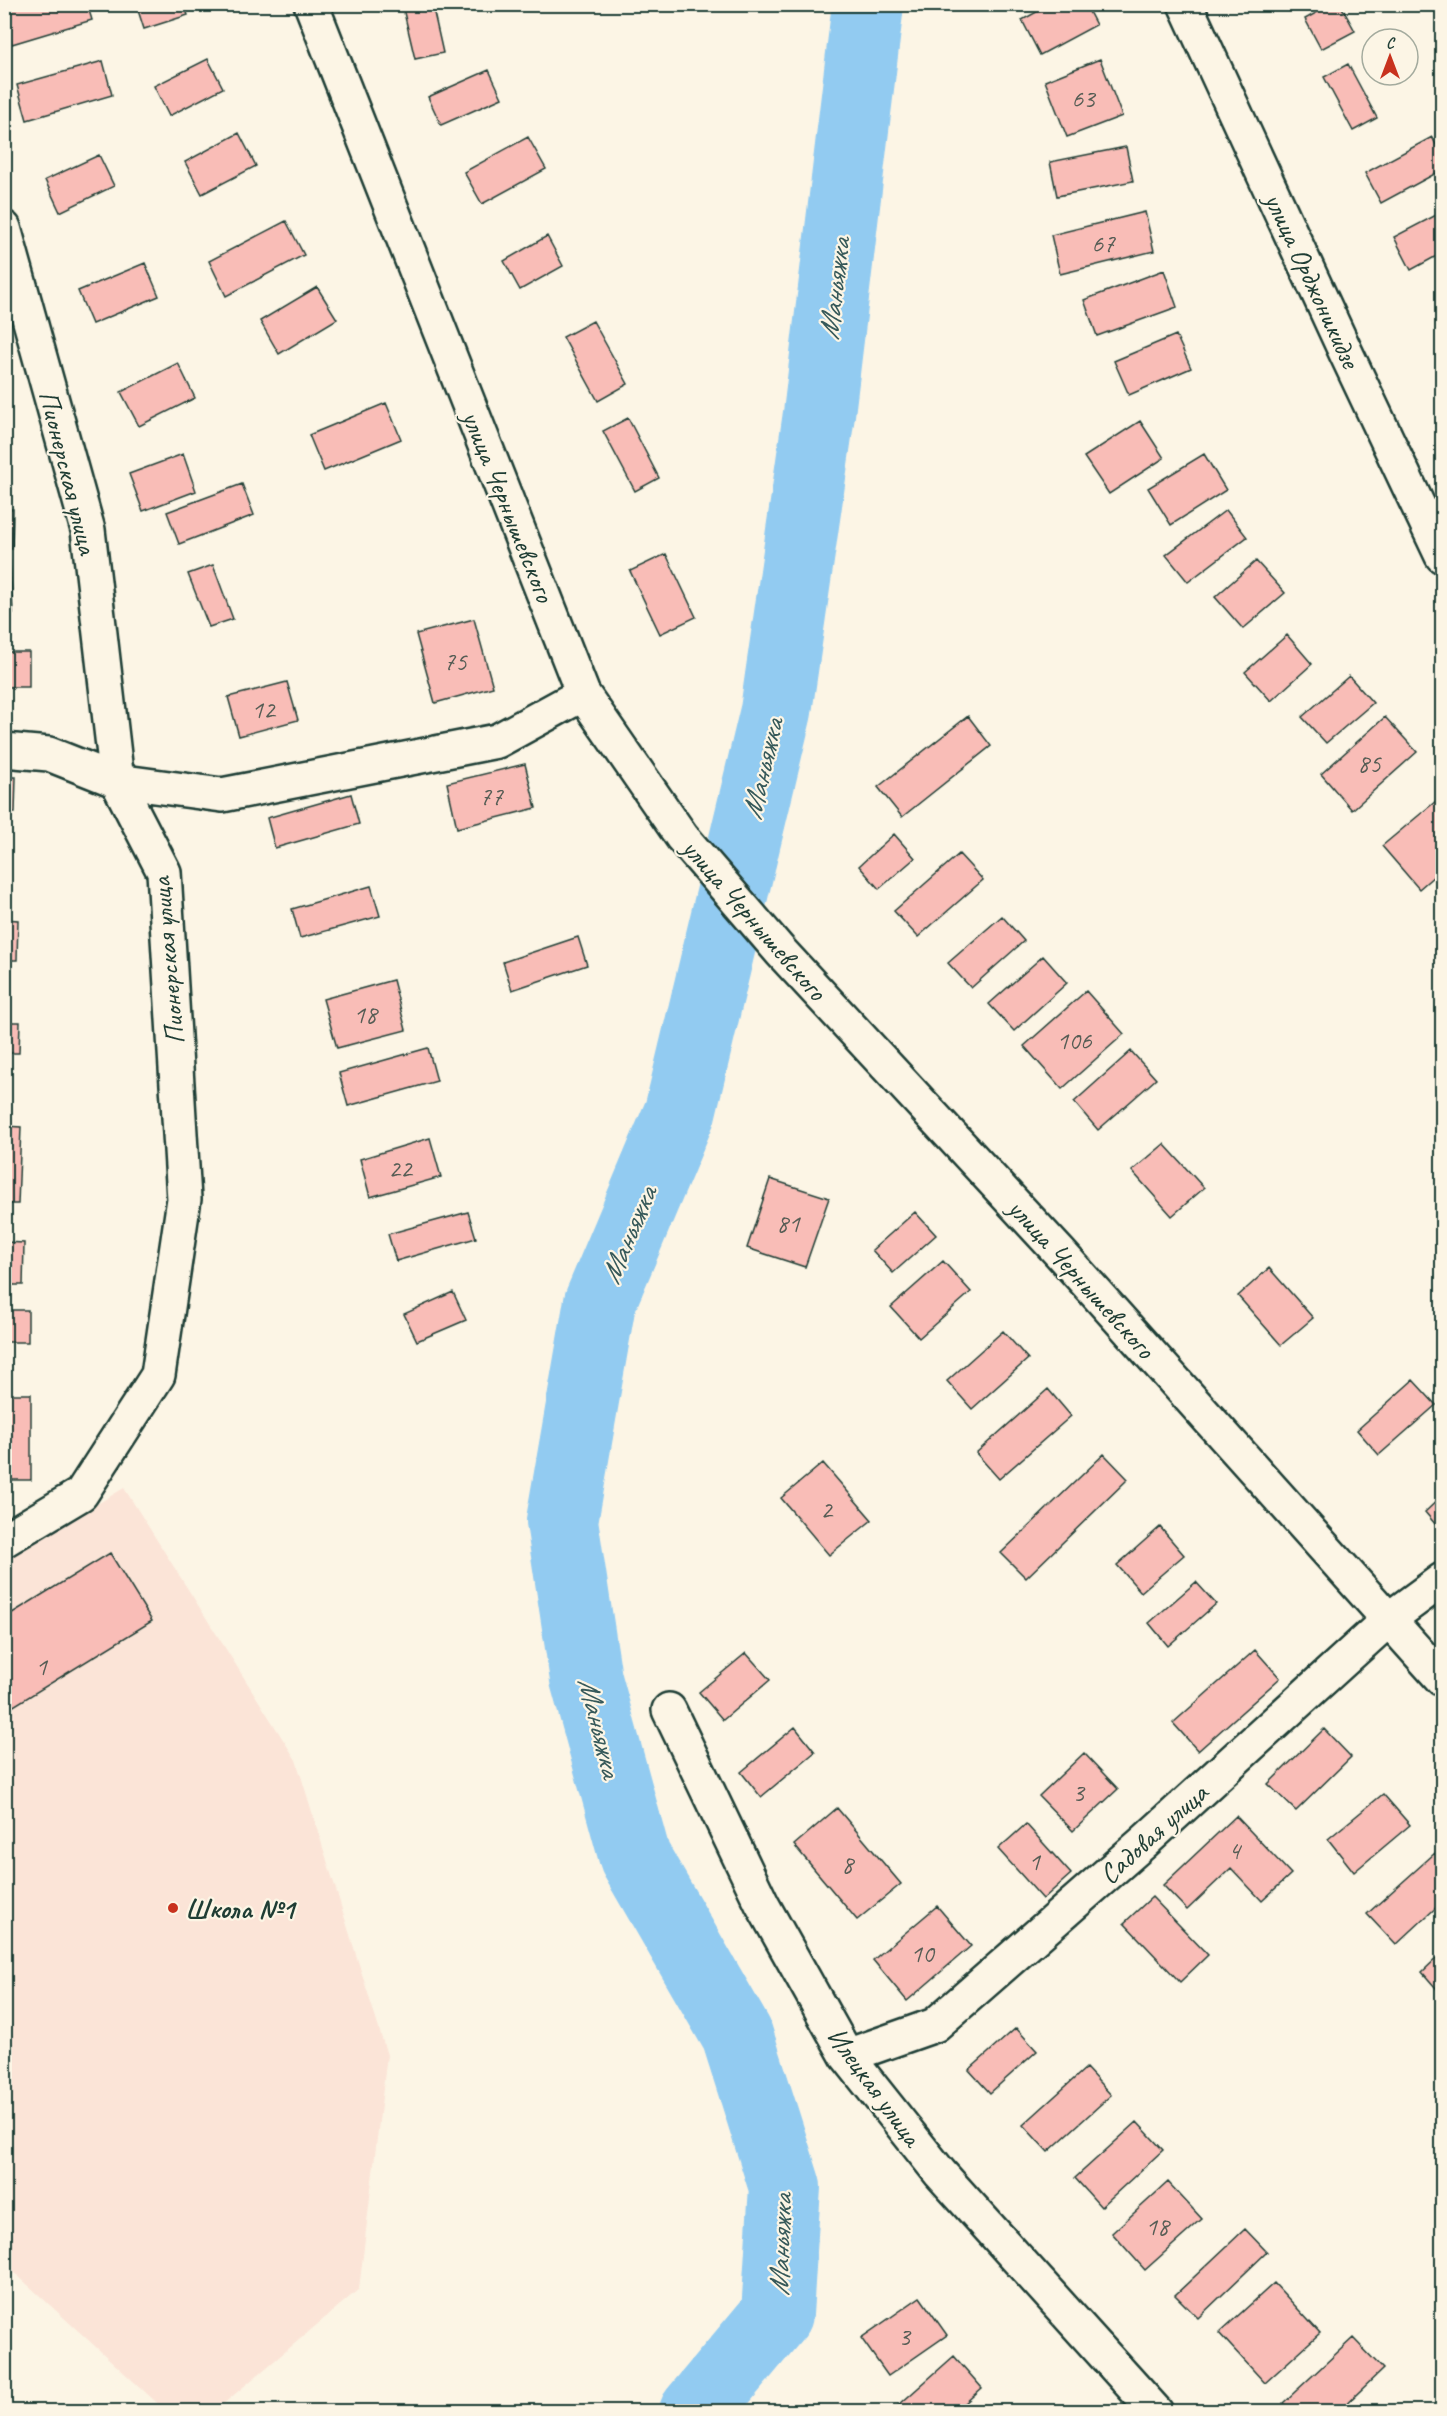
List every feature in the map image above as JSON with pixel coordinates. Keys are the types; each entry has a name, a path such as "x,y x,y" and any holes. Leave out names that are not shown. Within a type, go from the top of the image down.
{"street":[{"name":"улица Чернышевского","path":"311,4 583,694 682,837 781,952 1060,1253 1443,1679"},
{"name":"улица Орджоникидзе","path":"1185,4 1443,556"},
{"name":"Пионерская улица","path":"4,228 88,530 117,781 164,872 184,1199 158,1375 81,1494 4,1540"},
{"path":"4,750 49,754 117,781 222,795 497,741 583,694"},
{"name":"Садовая улица","path":"847,2056 935,2025 1144,1842 1389,1619 1443,1580"},
{"name":"Илецкая улица","path":"669,1710 762,1904 847,2056 940,2173 1156,2412"}],"shaded area":[{"name":"Школа №1","path":"124,1488 296,1760 387,2055 359,2289 215,2411 166,2411 5,2264 4,1560"}],"building":[{"path":"9,4 87,4 92,20 12,44 4,19 4,6"},
{"path":"136,4 184,4 188,15 144,29"},
{"path":"402,4 432,4 443,53 415,59"},
{"path":"1051,4 1085,4 1096,25 1040,55 1022,20"},
{"path":"1332,4 1340,4 1355,31 1321,49 1305,19"},
{"path":"208,59 223,88 169,116 154,86"},
{"path":"1100,59 1122,116 1067,137 1045,81"},
{"path":"103,61 112,95 27,120 17,85"},
{"path":"1348,64 1377,118 1353,131 1324,77"},
{"path":"489,70 502,98 441,125 428,97"},
{"path":"239,133 256,166 202,194 185,162"},
{"path":"528,137 546,169 482,204 464,172"},
{"path":"1432,137 1442,156 1442,170 1381,203 1365,173"},
{"path":"1126,147 1133,181 1057,196 1050,162"},
{"path":"99,155 114,186 60,212 45,180"},
{"path":"1145,212 1154,251 1060,274 1051,235"},
{"path":"1442,212 1442,253 1411,270 1394,237"},
{"path":"286,221 304,255 226,296 209,261"},
{"path":"547,236 563,266 520,290 504,261"},
{"path":"145,263 159,296 92,324 78,291"},
{"path":"1164,270 1177,307 1097,336 1084,300"},
{"path":"317,287 337,319 279,354 260,321"},
{"path":"593,321 628,384 598,401 563,337"},
{"path":"1176,335 1191,368 1129,395 1114,361"},
{"path":"178,363 195,398 139,426 121,392"},
{"path":"386,403 401,439 324,471 309,435"},
{"path":"628,418 659,478 635,491 603,431"},
{"path":"1140,421 1164,458 1109,494 1084,457"},
{"path":"183,454 196,491 143,511 129,474"},
{"path":"1204,454 1226,490 1171,525 1148,488"},
{"path":"242,484 254,515 179,544 167,512"},
{"path":"4,509 13,509 12,549 4,549"},
{"path":"1226,510 1247,537 1188,582 1166,555"},
{"path":"666,554 696,617 660,634 630,571"},
{"path":"4,561 10,561 13,613 4,613"},
{"path":"1256,561 1285,593 1243,629 1215,597"},
{"path":"213,565 233,619 209,627 188,574"},
{"path":"474,619 493,687 435,703 416,634"},
{"path":"1287,635 1312,664 1271,701 1245,672"},
{"path":"4,652 29,652 29,687 4,687"},
{"path":"1349,676 1373,703 1326,743 1302,717"},
{"path":"287,682 298,720 239,736 228,697"},
{"path":"968,716 991,746 902,817 878,787"},
{"path":"1385,717 1417,752 1352,810 1321,774"},
{"path":"525,764 536,808 457,828 447,783"},
{"path":"4,777 16,777 15,813 4,813"},
{"path":"351,794 359,824 275,848 267,818"},
{"path":"1442,796 1442,869 1419,889 1382,846"},
{"path":"894,834 915,858 879,889 859,866"},
{"path":"959,854 983,880 918,937 894,911"},
{"path":"371,886 380,916 300,938 292,909"},
{"path":"1002,916 1024,941 971,988 948,963"},
{"path":"4,919 18,920 17,960 4,960"},
{"path":"578,937 587,965 512,990 503,962"},
{"path":"1043,956 1067,983 1014,1031 989,1004"},
{"path":"393,980 406,1030 337,1048 323,999"},
{"path":"1086,991 1124,1034 1062,1089 1024,1046"},
{"path":"4,1022 20,1022 19,1053 4,1053"},
{"path":"428,1048 437,1081 348,1106 339,1073"},
{"path":"1131,1051 1156,1079 1098,1130 1074,1102"},
{"path":"4,1126 21,1127 18,1204 4,1204"},
{"path":"430,1138 441,1177 370,1197 360,1159"},
{"path":"1164,1144 1204,1188 1172,1216 1132,1171"},
{"path":"770,1179 829,1198 805,1267 747,1248"},
{"path":"468,1212 476,1238 396,1261 388,1234"},
{"path":"915,1212 936,1235 893,1273 872,1250"},
{"path":"4,1242 24,1243 23,1285 4,1285"},
{"path":"943,1261 971,1292 919,1338 891,1307"},
{"path":"1269,1268 1313,1318 1281,1345 1238,1296"},
{"path":"453,1292 466,1320 417,1341 404,1314"},
{"path":"4,1310 28,1310 28,1342 4,1342"},
{"path":"1003,1331 1028,1359 972,1409 947,1381"},
{"path":"1413,1380 1436,1405 1379,1455 1357,1430"},
{"path":"1048,1389 1071,1416 999,1479 976,1453"},
{"path":"4,1394 31,1394 31,1480 4,1480"},
{"path":"1104,1454 1128,1479 1026,1578 1001,1553"},
{"path":"823,1463 872,1520 829,1555 781,1498"},
{"path":"1442,1496 1442,1532 1425,1512"},
{"path":"1160,1527 1184,1555 1141,1592 1117,1565"},
{"path":"110,1553 152,1621 4,1712 4,1618"},
{"path":"1196,1582 1216,1604 1168,1646 1149,1623"},
{"path":"1255,1650 1280,1678 1198,1751 1173,1723"},
{"path":"746,1653 770,1680 723,1720 699,1692"},
{"path":"795,1727 815,1752 761,1797 741,1772"},
{"path":"1324,1729 1351,1757 1296,1811 1268,1784"},
{"path":"1084,1753 1118,1789 1073,1831 1039,1796"},
{"path":"1383,1794 1410,1825 1354,1872 1328,1839"},
{"path":"837,1808 901,1884 857,1920 794,1845"},
{"path":"1236,1816 1291,1874 1262,1901 1231,1868 1187,1910 1163,1885"},
{"path":"1026,1824 1071,1874 1043,1899 998,1849"},
{"path":"1435,1853 1442,1862 1442,1902 1396,1945 1367,1914"},
{"path":"1152,1897 1208,1955 1180,1982 1124,1923"},
{"path":"937,1906 971,1946 907,2001 873,1960"},
{"path":"1442,1953 1442,1995 1422,1972"},
{"path":"1016,2028 1037,2051 990,2093 969,2070"},
{"path":"1086,2068 1111,2095 1048,2152 1023,2125"},
{"path":"1137,2122 1163,2150 1101,2207 1075,2178"},
{"path":"1168,2182 1202,2219 1145,2270 1112,2233"},
{"path":"1245,2229 1267,2252 1198,2318 1175,2295"},
{"path":"1274,2283 1320,2333 1265,2383 1219,2333"},
{"path":"920,2297 947,2335 888,2376 861,2338"},
{"path":"1353,2338 1383,2369 1338,2412 1291,2412 1283,2403"},
{"path":"954,2356 982,2388 955,2412 891,2412"}],"waterway":[{"name":"Маньяжка","path":"695,2412 777,2314 785,2187 737,2035 635,1858 586,1679 562,1521 600,1302 680,1112 776,711 819,414 868,4"}],"place":[{"name":"Школа №1","path":"173,1908"}]}
